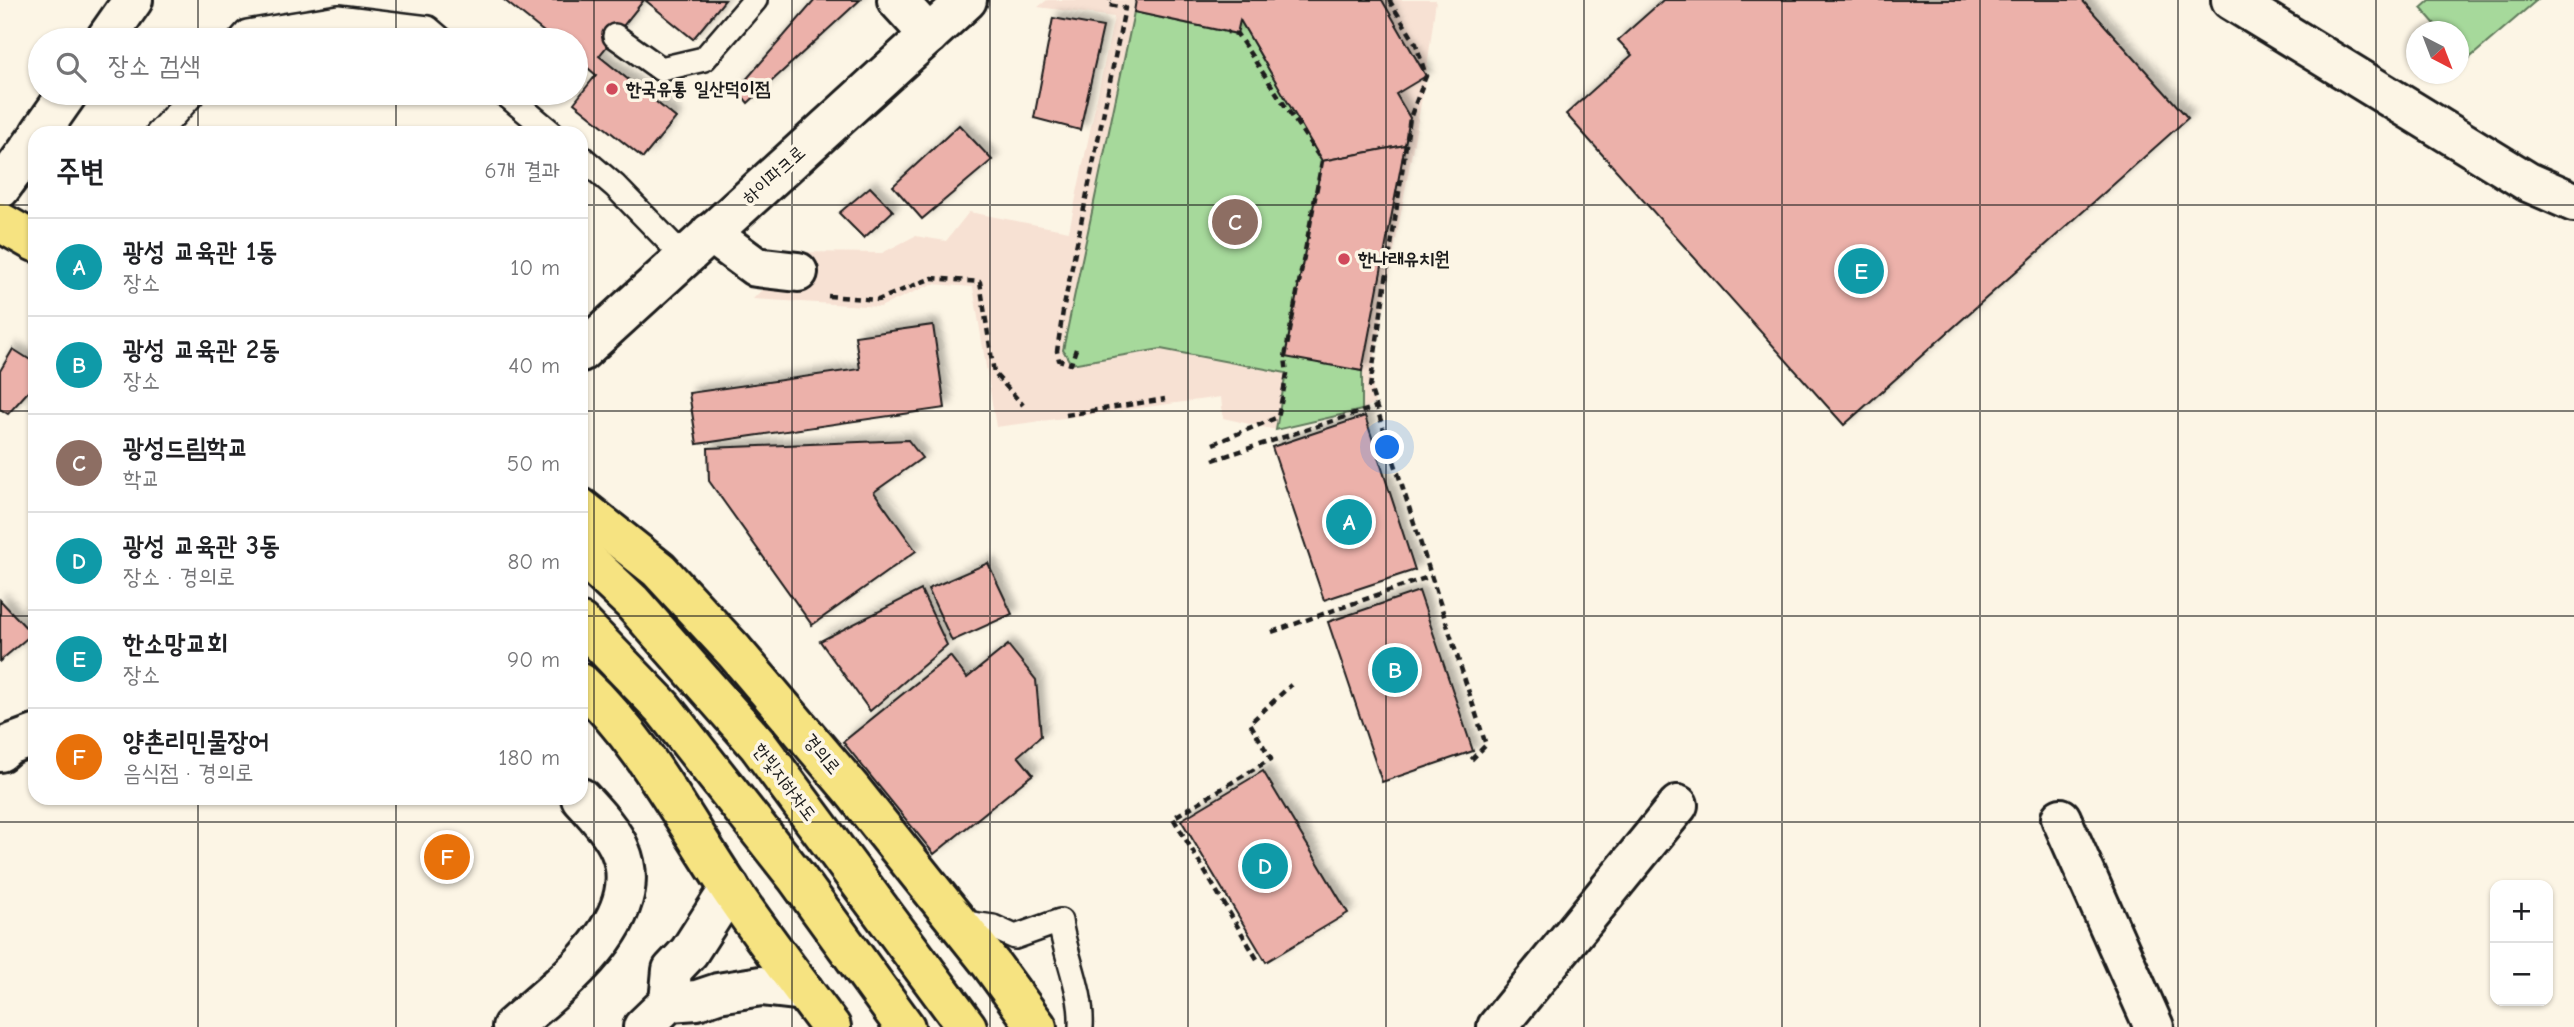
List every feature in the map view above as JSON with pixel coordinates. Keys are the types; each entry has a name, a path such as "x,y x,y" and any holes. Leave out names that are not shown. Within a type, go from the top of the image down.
{"main road":[{"path":"0,222 28,238"},
{"name":"경의로","path":"588,514 659,570 734,651 852,790 958,922 1037,1027"},
{"name":"한빛지하차도","path":"588,561 632,602 758,745 967,1027"},
{"path":"588,630 662,707 797,878 905,1027"},
{"path":"588,690 608,709 672,793 730,888 831,1027"}],"street":[{"path":"113,28 132,0"},
{"path":"897,0 929,35"},
{"name":"하이파크로","path":"588,346 967,0"},
{"path":"2231,0 2528,182 2574,202"},
{"path":"45,126 60,105"},
{"path":"0,190 28,151"},
{"path":"698,245 756,267 797,272"},
{"path":"512,1027 577,969 606,934 627,892 620,850 586,805"},
{"path":"1497,1027 1678,805"},
{"path":"2061,818 2154,1027"},
{"path":"657,1014 672,970 689,952 730,888"},
{"path":"657,1014 718,993 761,986 804,991"}],"lane":[{"path":"615,36 661,69 704,59 755,0"},
{"path":"271,28 338,17 428,28"},
{"path":"164,126 183,105"},
{"path":"518,105 544,126"},
{"path":"588,163 615,186 698,245"},
{"path":"958,922 993,927 1015,937 1060,921 1064,948 1077,986 1082,1027"}],"path":[{"path":"1076,349 1071,365 1059,360 1057,351 1063,311 1125,8 1109,5 1110,0"},
{"path":"1389,0 1416,44 1426,76 1410,118 1405,145 1370,387 1486,745 1468,763"},
{"path":"1213,444 1278,417 1287,373 1285,357 1322,161 1237,34 1227,32"},
{"path":"826,296 878,300 932,278 980,282 994,373 1023,405"},
{"path":"1066,415 1166,399"},
{"path":"1213,460 1376,407"},
{"path":"1272,632 1431,576"},
{"path":"1257,959 1172,818 1270,759 1250,723 1291,685"}],"shaded area":[{"path":"1047,0 1436,0 1426,76 1371,377 1375,403 1362,410 1276,430 1223,418 1221,397 996,427 973,287 932,284 880,307 753,299 799,252 882,253 915,236 946,241 969,212 1069,231 1114,17 1038,7"}],"green space":[{"path":"2430,0 2537,0 2469,58 2469,21 2432,21 2421,8"},
{"path":"1134,12 1236,34 1240,20 1322,161 1285,356 1362,371 1362,410 1276,430 1286,373 1161,349 1071,364 1063,350"}],"building":[{"name":"한국유통 일산덕이점","path":"504,0 644,0 599,56 676,118 643,158 577,105 588,105 588,85 596,75 588,68 588,28 539,28"},
{"name":"한국유통 일산덕이점","path":"645,0 725,0 693,39"},
{"path":"815,0 860,0 748,103 737,90"},
{"path":"1136,0 1382,0 1426,76 1396,94 1410,118 1405,145 1322,161 1240,20 1237,34 1134,12"},
{"path":"1663,0 2082,0 2188,118 1844,425 1566,114 1632,55 1618,40"},
{"path":"1053,18 1103,27 1080,130 1034,118"},
{"path":"959,125 992,160 922,219 893,186"},
{"name":"한나래유치원","path":"1405,145 1362,371 1285,357 1322,161"},
{"path":"870,187 893,211 864,238 839,213"},
{"path":"933,325 945,408 697,444 689,393 860,369 855,336"},
{"path":"13,349 28,359 28,392 8,414 0,409 0,371"},
{"path":"1365,416 1415,570 1324,600 1272,447"},
{"path":"908,440 922,458 874,492 916,551 812,625 709,481 708,448"},
{"path":"988,563 1012,614 952,641 928,589"},
{"path":"921,590 947,645 870,711 820,641"},
{"path":"1419,591 1473,751 1382,782 1328,622"},
{"path":"0,600 28,630 28,637 0,661"},
{"path":"1008,645 1036,680 1041,736 1018,756 1033,774 934,854 843,742 950,656 967,678"},
{"path":"1263,771 1348,913 1266,962 1181,820"}],"place":[{"name":"한국유통 일산덕이점","path":"612,89"},
{"name":"광성드림학교","path":"1235,222"},
{"name":"한나래유치원","path":"1344,259"},
{"name":"한소망교회","path":"1861,271"},
{"name":"광성 교육관 1동","path":"1349,522"},
{"name":"광성 교육관 2동","path":"1395,670"},
{"name":"양촌리민물장어","path":"447,857"},
{"name":"광성 교육관 3동","path":"1265,866"}]}
